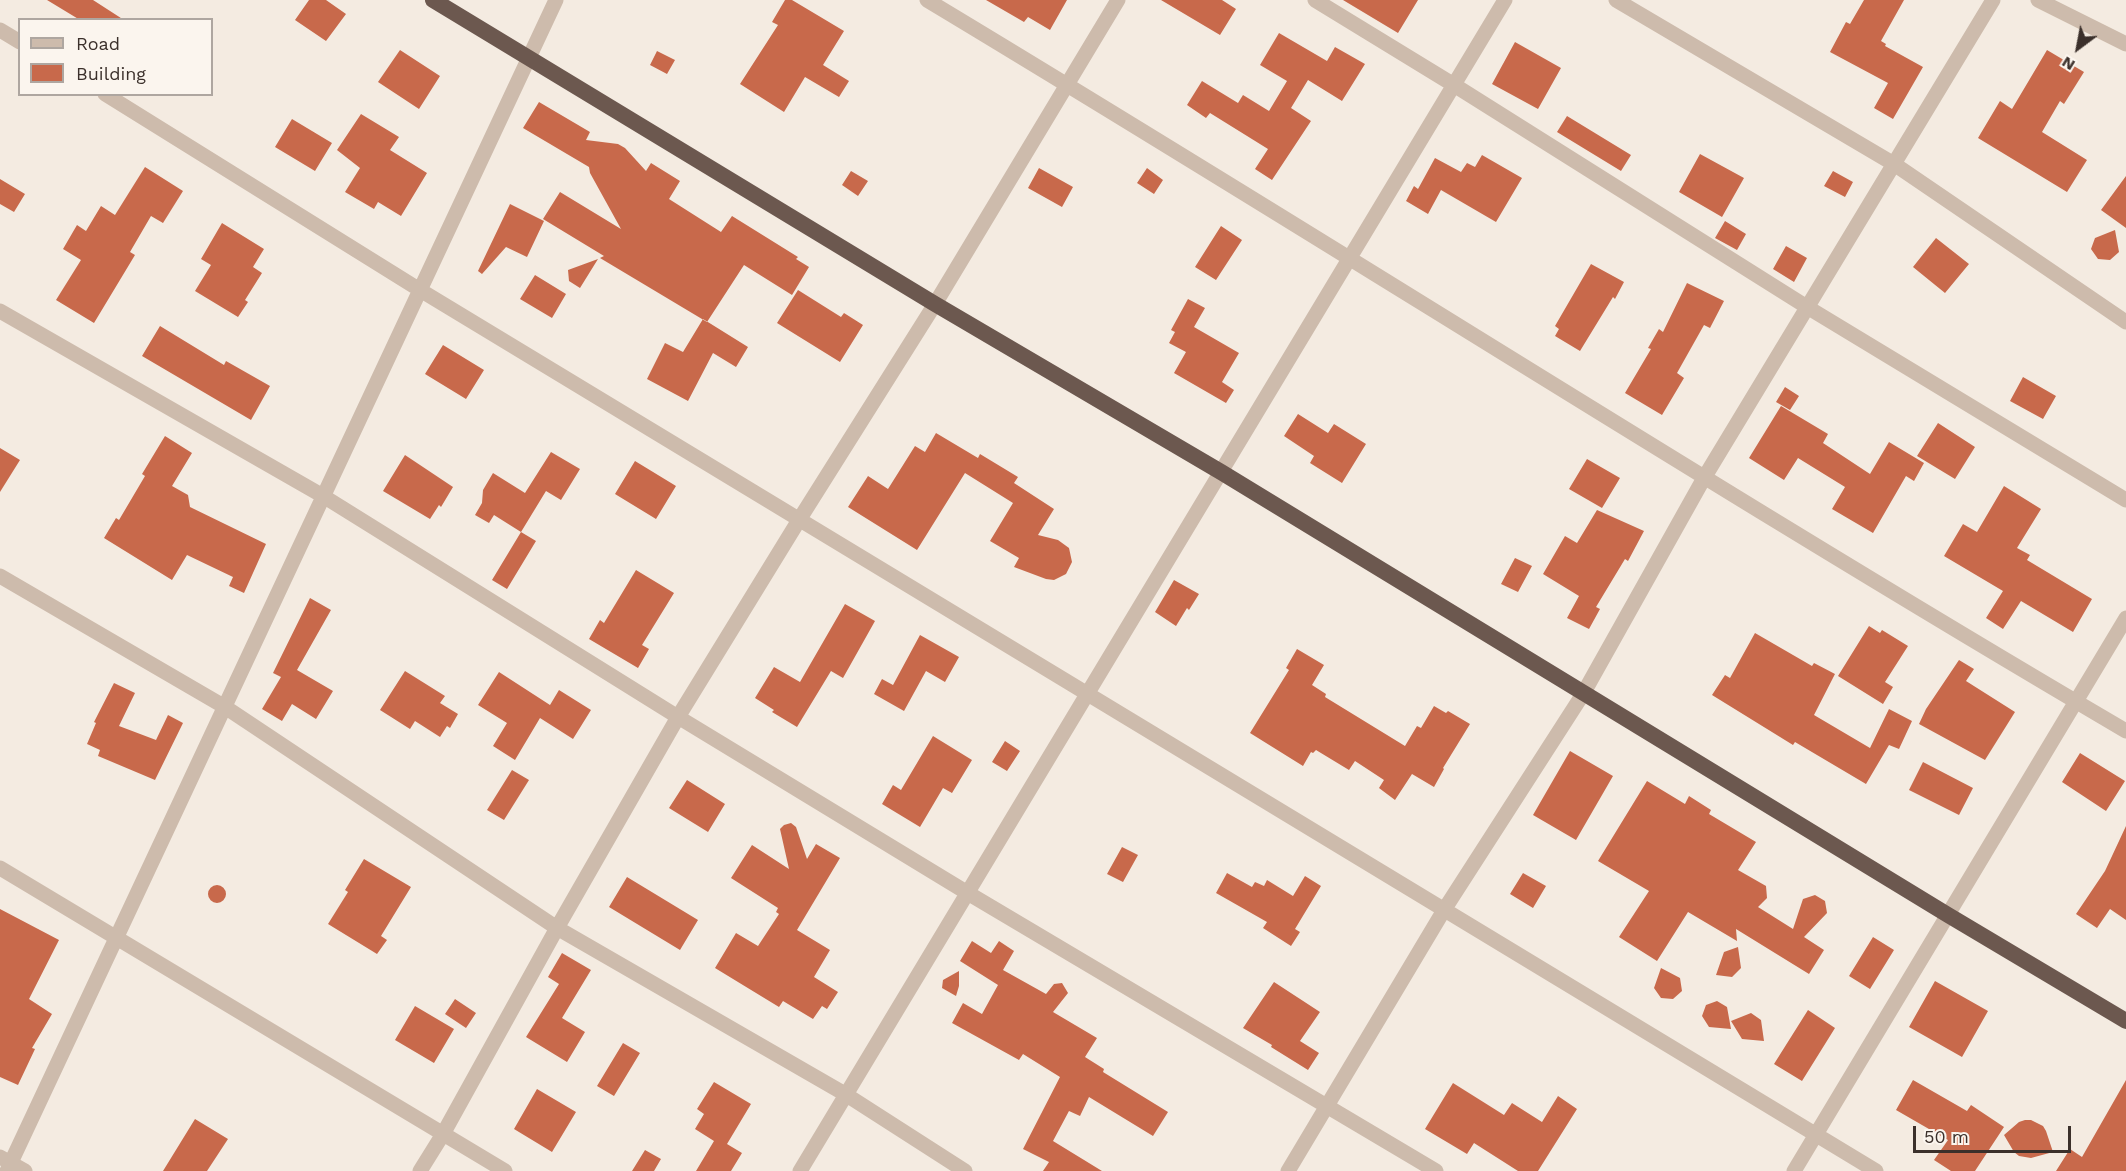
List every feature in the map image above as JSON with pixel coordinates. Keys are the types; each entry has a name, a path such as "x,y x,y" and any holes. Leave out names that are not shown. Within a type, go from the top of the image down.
{"highway":[{"path":"433,0 935,304 1221,472 1583,694 2126,1021"}],"street":[{"path":"24,1171 6,1164 116,938 556,0"},
{"path":"927,0 1704,478 2126,731"},
{"path":"420,1171 678,717 935,304 1118,0"},
{"path":"1315,0 1807,307 2126,500"},
{"path":"800,1171 1505,0"},
{"path":"1616,0 1894,164 2126,322"},
{"path":"1288,1171 1444,910 1583,694 1704,478 1993,0"},
{"path":"2038,0 2126,44"},
{"path":"0,30 18,41"},
{"path":"108,96 420,290 1875,1171"},
{"path":"0,311 323,496 678,717 966,892 1436,1171"},
{"path":"0,576 225,707 557,928 845,1094 966,1171"},
{"path":"1794,1171 2126,618"},
{"path":"0,868 505,1171"}],"building":[{"path":"47,0 93,0 121,18 77,18"},
{"path":"309,0 326,0 346,14 326,41 295,20"},
{"path":"785,0 792,0 844,31 823,65 849,81 839,97 805,77 784,112 740,84 778,25 772,22"},
{"path":"986,0 1067,0 1050,30 1028,17 1024,22"},
{"path":"1161,0 1222,0 1236,9 1220,35"},
{"path":"1343,0 1418,0 1398,33"},
{"path":"1864,0 1904,0 1881,41 1886,44 1885,46 1923,67 1893,119 1874,108 1888,83 1830,52 1846,22 1850,24"},
{"path":"1279,33 1327,61 1335,47 1365,64 1342,101 1308,80 1291,108 1311,121 1272,180 1255,169 1268,149 1210,113 1206,118 1187,105 1202,81 1238,103 1243,95 1269,111 1287,81 1260,65"},
{"path":"1515,42 1561,68 1538,109 1492,84"},
{"path":"400,50 440,76 419,109 378,82"},
{"path":"2047,50 2084,72 2064,104 2060,101 2042,132 2087,160 2067,192 1978,138 2000,101 2012,109"},
{"path":"657,51 675,60 667,74 650,65"},
{"path":"539,102 590,132 586,140 618,144 625,148 646,171 651,163 680,181 669,199 721,232 732,216 798,257 796,259 809,267 792,295 744,265 707,322 600,258 604,256 543,219 560,192 621,229 590,173 589,167 523,128"},
{"path":"361,114 399,137 390,150 427,173 401,216 378,202 374,209 345,192 360,168 337,150"},
{"path":"1567,116 1631,155 1621,171 1557,132"},
{"path":"292,119 332,143 315,171 275,147"},
{"path":"1700,154 1744,178 1722,217 1679,192"},
{"path":"1482,155 1522,178 1496,222 1441,190 1428,214 1406,201 1414,186 1418,189 1435,158 1461,172 1467,163 1475,167"},
{"path":"145,167 183,191 163,223 151,216 130,252 135,255 94,323 56,300 81,260 63,249 77,225 86,231 101,206 115,215"},
{"path":"1039,168 1073,187 1062,207 1028,188"},
{"path":"1147,168 1163,180 1154,194 1137,183"},
{"path":"851,171 868,181 858,196 842,185"},
{"path":"1833,171 1853,182 1845,197 1824,186"},
{"path":"2126,176 2126,228 2101,210"},
{"path":"0,179 25,194 14,212 0,204"},
{"path":"510,204 544,221 527,257 506,247 482,274 478,271"},
{"path":"1725,221 1746,234 1737,250 1715,238"},
{"path":"222,223 264,249 253,267 262,273 245,300 248,302 238,317 195,291 211,265 201,259"},
{"path":"1221,226 1242,240 1216,280 1195,267"},
{"path":"2115,230 2119,252 2110,260 2098,259 2091,249 2095,238"},
{"path":"1936,238 1969,264 1945,293 1913,267"},
{"path":"1786,246 1807,258 1794,282 1773,269"},
{"path":"598,259 580,288 569,281 568,270"},
{"path":"1591,264 1624,282 1580,351 1555,336 1559,329 1555,326"},
{"path":"535,275 566,294 552,318 520,299"},
{"path":"1687,283 1724,301 1710,328 1704,325 1677,373 1684,378 1662,415 1625,393 1651,349 1648,348 1659,329 1663,332"},
{"path":"798,290 841,317 844,313 863,325 840,362 777,323"},
{"path":"1188,299 1205,308 1194,327 1239,353 1222,382 1234,390 1226,403 1174,373 1186,352 1169,343 1175,332 1171,330"},
{"path":"703,319 748,347 736,367 713,353 688,401 647,379 665,343 683,352"},
{"path":"160,326 224,365 226,361 270,386 251,420 142,356"},
{"path":"443,345 484,370 466,399 425,374"},
{"path":"2023,377 2056,396 2043,419 2010,401"},
{"path":"1785,387 1799,396 1790,410 1776,402"},
{"path":"1781,406 1828,434 1823,443 1870,474 1889,442 1924,463 1914,481 1906,476 1873,533 1832,509 1845,487 1798,458 1784,480 1749,458"},
{"path":"1298,414 1328,433 1334,424 1366,444 1342,483 1310,463 1314,456 1284,436"},
{"path":"1938,423 1975,447 1955,479 1917,456"},
{"path":"936,433 978,458 980,454 1018,477 1014,483 1054,509 1038,535 1058,540 1069,548 1072,562 1066,574 1054,580 1046,579 1014,567 1019,558 990,541 1013,503 965,473 917,550 848,507 868,476 888,489 915,446 925,452"},
{"path":"165,436 192,453 172,486 188,495 190,507 266,544 244,593 229,586 233,577 187,555 172,580 104,538 116,518 119,520 145,476 142,474"},
{"path":"0,448 20,460 0,492"},
{"path":"551,452 580,469 561,500 546,491 521,532 494,515 489,523 475,515 482,503 483,490 493,473 525,493"},
{"path":"405,455 453,487 441,507 439,505 430,519 383,491"},
{"path":"1587,459 1620,478 1602,508 1569,489"},
{"path":"635,461 676,486 656,519 615,494"},
{"path":"2004,486 2041,509 2017,548 2030,555 2027,560 2092,599 2073,632 2021,601 2003,629 1986,618 2003,591 1944,556 1963,524 1977,532"},
{"path":"1597,510 1644,531 1628,561 1625,559 1596,607 1600,609 1589,629 1567,618 1579,596 1543,574 1565,536 1577,543"},
{"path":"521,532 536,541 507,589 492,580"},
{"path":"1515,558 1532,566 1518,592 1501,584"},
{"path":"636,570 674,593 642,645 649,649 638,668 589,639 600,620 604,623"},
{"path":"1174,580 1199,594 1176,626 1155,612"},
{"path":"310,598 331,610 297,670 333,691 316,719 292,704 282,721 262,709 281,677 273,673"},
{"path":"845,604 875,621 843,678 831,671 797,727 772,712 774,710 755,698 774,667 800,682"},
{"path":"1869,626 1880,633 1882,630 1908,646 1885,682 1893,687 1883,704 1838,676"},
{"path":"1755,633 1812,666 1814,663 1835,674 1814,715 1870,748 1889,709 1912,721 1899,749 1889,745 1866,784 1795,742 1793,745 1712,695 1725,675 1730,678"},
{"path":"920,635 959,657 945,682 926,671 904,711 874,694 882,679 893,685"},
{"path":"1297,649 1324,665 1312,685 1326,694 1325,697 1405,746 1417,726 1421,728 1434,706 1470,724 1434,787 1412,774 1395,800 1379,788 1384,780 1355,761 1349,770 1316,750 1311,752 1303,766 1250,733 1289,670 1286,668"},
{"path":"1959,660 1974,669 1966,681 2015,712 1985,760 1919,724 1926,709"},
{"path":"405,671 445,696 440,703 458,714 450,728 447,726 440,737 415,721 410,729 380,710"},
{"path":"499,672 550,705 559,690 591,710 573,739 540,718 515,760 493,746 507,723 478,705"},
{"path":"114,683 135,693 119,726 156,740 168,715 183,723 155,780 98,756 100,750 87,744 96,723 94,722"},
{"path":"933,736 972,760 952,793 943,788 920,827 882,804 893,785 901,790"},
{"path":"1005,741 1020,751 1007,771 992,762"},
{"path":"1570,751 1613,776 1576,840 1533,815"},
{"path":"2080,753 2125,781 2106,811 2062,782"},
{"path":"1923,762 1973,788 1959,815 1909,790"},
{"path":"512,770 529,780 504,820 487,810"},
{"path":"687,780 725,804 708,832 669,808"},
{"path":"1647,781 1685,804 1689,796 1711,810 1709,814 1756,842 1738,870 1766,886 1767,898 1758,907 1793,929 1803,899 1815,895 1825,901 1827,913 1804,937 1824,950 1809,974 1736,929 1737,941 1688,912 1657,961 1619,937 1649,891 1598,861"},
{"path":"791,823 796,827 807,859 816,844 840,858 797,930 830,950 814,977 838,992 827,1009 822,1006 813,1019 783,1001 779,1007 715,968 736,933 758,946 779,914 776,912 778,908 731,878 752,845 789,869 780,829"},
{"path":"2126,826 2126,920 2110,909 2097,928 2076,914 2105,871"},
{"path":"1122,847 1138,855 1123,882 1107,874"},
{"path":"364,859 411,887 381,936 387,940 377,954 328,924 348,892 345,890"},
{"path":"1227,873 1252,887 1255,882 1264,886 1267,880 1293,896 1305,876 1321,886 1295,929 1300,932 1291,946 1263,928 1267,922 1216,893"},
{"path":"1523,873 1546,886 1533,908 1510,894"},
{"path":"627,877 698,920 680,950 609,907"},
{"path":"217,885 223,888 226,894 223,900 217,903 211,900 208,894 211,888"},
{"path":"0,909 59,940 29,999 52,1014 32,1048 35,1049 18,1085 0,1077"},
{"path":"1873,937 1894,950 1870,989 1849,976"},
{"path":"972,941 991,953 999,941 1014,951 1003,970 1046,994 1054,984 1062,983 1068,993 1053,1012 1097,1038 1085,1057 1104,1069 1103,1072 1168,1112 1153,1136 1089,1097 1080,1116 1069,1111 1053,1141 1102,1171 1043,1171 1049,1162 1023,1149 1060,1077 1023,1054 1019,1060 952,1023 963,1003 982,1014 998,985 960,961"},
{"path":"1738,947 1741,968 1732,977 1716,975 1724,952"},
{"path":"562,953 591,970 562,1018 585,1032 567,1062 526,1037 559,984 548,977"},
{"path":"1661,968 1680,978 1682,991 1673,999 1661,998 1654,988"},
{"path":"959,971 956,996 942,988 943,980"},
{"path":"1935,981 1988,1011 1962,1057 1909,1027"},
{"path":"1274,982 1320,1012 1300,1041 1319,1053 1308,1070 1243,1028"},
{"path":"455,999 476,1013 466,1028 445,1014"},
{"path":"1717,1001 1727,1007 1731,1029 1709,1027 1702,1016 1706,1005"},
{"path":"415,1006 454,1029 434,1063 395,1040"},
{"path":"1808,1010 1835,1028 1802,1081 1774,1064"},
{"path":"1751,1013 1761,1020 1764,1041 1742,1039 1731,1021"},
{"path":"623,1043 640,1053 614,1096 597,1086"},
{"path":"1913,1080 1967,1111 1971,1105 2004,1127 1975,1171 1951,1171 1934,1160 1948,1140 1896,1110"},
{"path":"2126,1080 2126,1171 2056,1171 2070,1149 2082,1157"},
{"path":"714,1082 751,1104 727,1144 742,1153 731,1171 696,1171 714,1141 695,1129 704,1114 697,1109"},
{"path":"1453,1083 1504,1115 1512,1103 1542,1122 1558,1096 1577,1109 1538,1171 1518,1171 1474,1143 1467,1154 1425,1129"},
{"path":"537,1089 576,1112 552,1152 514,1129"},
{"path":"195,1119 228,1139 207,1171 163,1171"},
{"path":"2031,1120 2043,1126 2053,1152 2031,1158 2019,1156 2014,1152 2004,1135 2019,1122"},
{"path":"645,1150 661,1159 654,1171 632,1171"}]}
